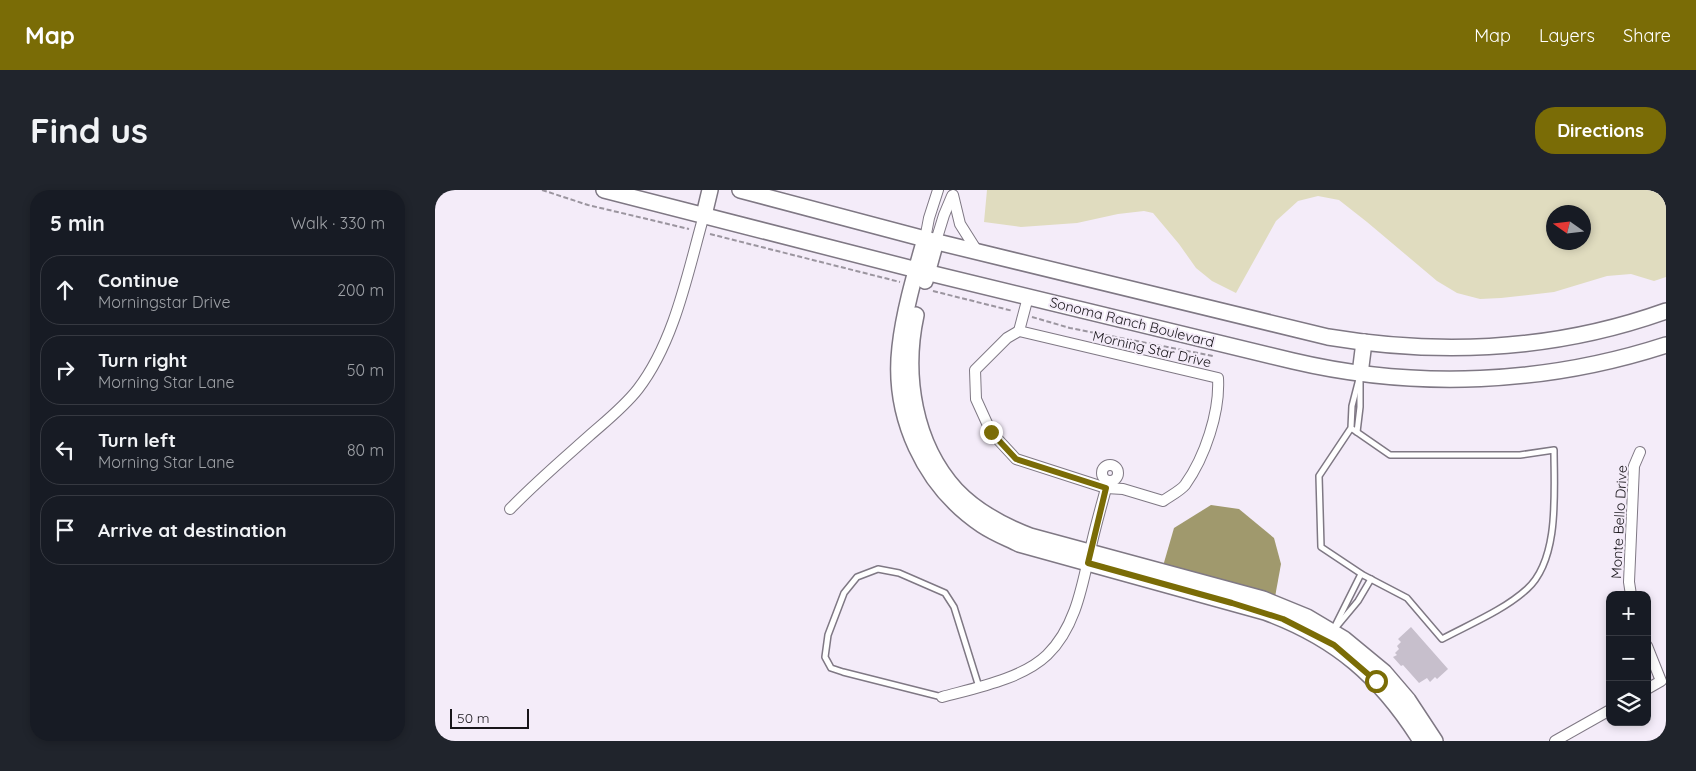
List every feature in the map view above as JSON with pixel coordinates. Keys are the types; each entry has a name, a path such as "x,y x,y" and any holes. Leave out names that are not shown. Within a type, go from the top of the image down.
{"main road":[{"name":"Sonoma Ranch Boulevard","path":"604,190 922,272 1312,366 1360,374 1448,380 1525,376 1583,366 1666,344"},
{"path":"704,215 710,190"},
{"path":"740,190 930,240 1329,337 1364,342 1445,348 1522,344 1599,331 1666,311"},
{"path":"930,240 902,335 898,374 905,418 918,452 943,490 967,514 993,532 1033,548 1089,558 1265,612 1329,636 1374,662 1408,700 1435,741"},
{"path":"1360,374 1364,342"},
{"path":"1329,636 1399,706 1421,741"}],"street":[{"path":"930,240 929,218 938,190"},
{"path":"930,240 954,192"},
{"path":"954,192 960,224 977,251"},
{"path":"511,509 547,473 615,414 647,376 660,352 676,311 704,215"},
{"path":"942,697 979,687 1022,671 1047,655 1065,631 1081,593 1107,484 1016,459 991,432 976,399 975,370 1007,338 1019,331 1028,297"},
{"name":"Morning Star Drive","path":"1019,331 1218,378 1219,396 1204,452 1184,486 1163,501 1107,484"},
{"name":"Monte Bello Drive","path":"1630,591 1629,582 1634,466 1640,452"},
{"path":"1651,656 1661,681 1651,687"},
{"path":"1555,741 1606,712"},
{"path":"1574,731 1580,741"}],"lane":[{"path":"1351,428 1390,456 1520,455 1554,450 1553,532 1539,576 1527,589 1502,606 1442,639 1407,598 1361,574 1321,547 1319,476 1351,428 1352,406 1360,374"},
{"path":"1357,432 1360,407 1360,374"},
{"path":"942,697 831,668 825,657 828,635 844,592 857,577 878,569 899,573 945,592 954,607 979,687"},
{"path":"1329,636 1361,574"},
{"path":"1329,636 1358,601 1371,579"}],"shaded area":[{"path":"987,190 1666,190 1666,277 1654,281 1631,274 1607,276 1554,292 1480,299 1457,293 1437,281 1339,200 1318,196 1298,201 1276,221 1236,293 1212,281 1196,268 1153,213 1144,211 1118,214 1077,223 1021,227 984,222"},
{"path":"1211,505 1239,509 1274,538 1281,564 1275,597 1163,566 1174,528"}],"building":[{"path":"1411,627 1448,669 1437,679 1435,677 1430,682 1427,678 1419,683 1393,657 1397,655 1395,653 1399,649 1397,646 1401,642 1398,639"}],"route":[{"path":"991,432 1016,459 1106,488 1088,563 1265,612 1283,619 1334,645 1376,681"}]}
